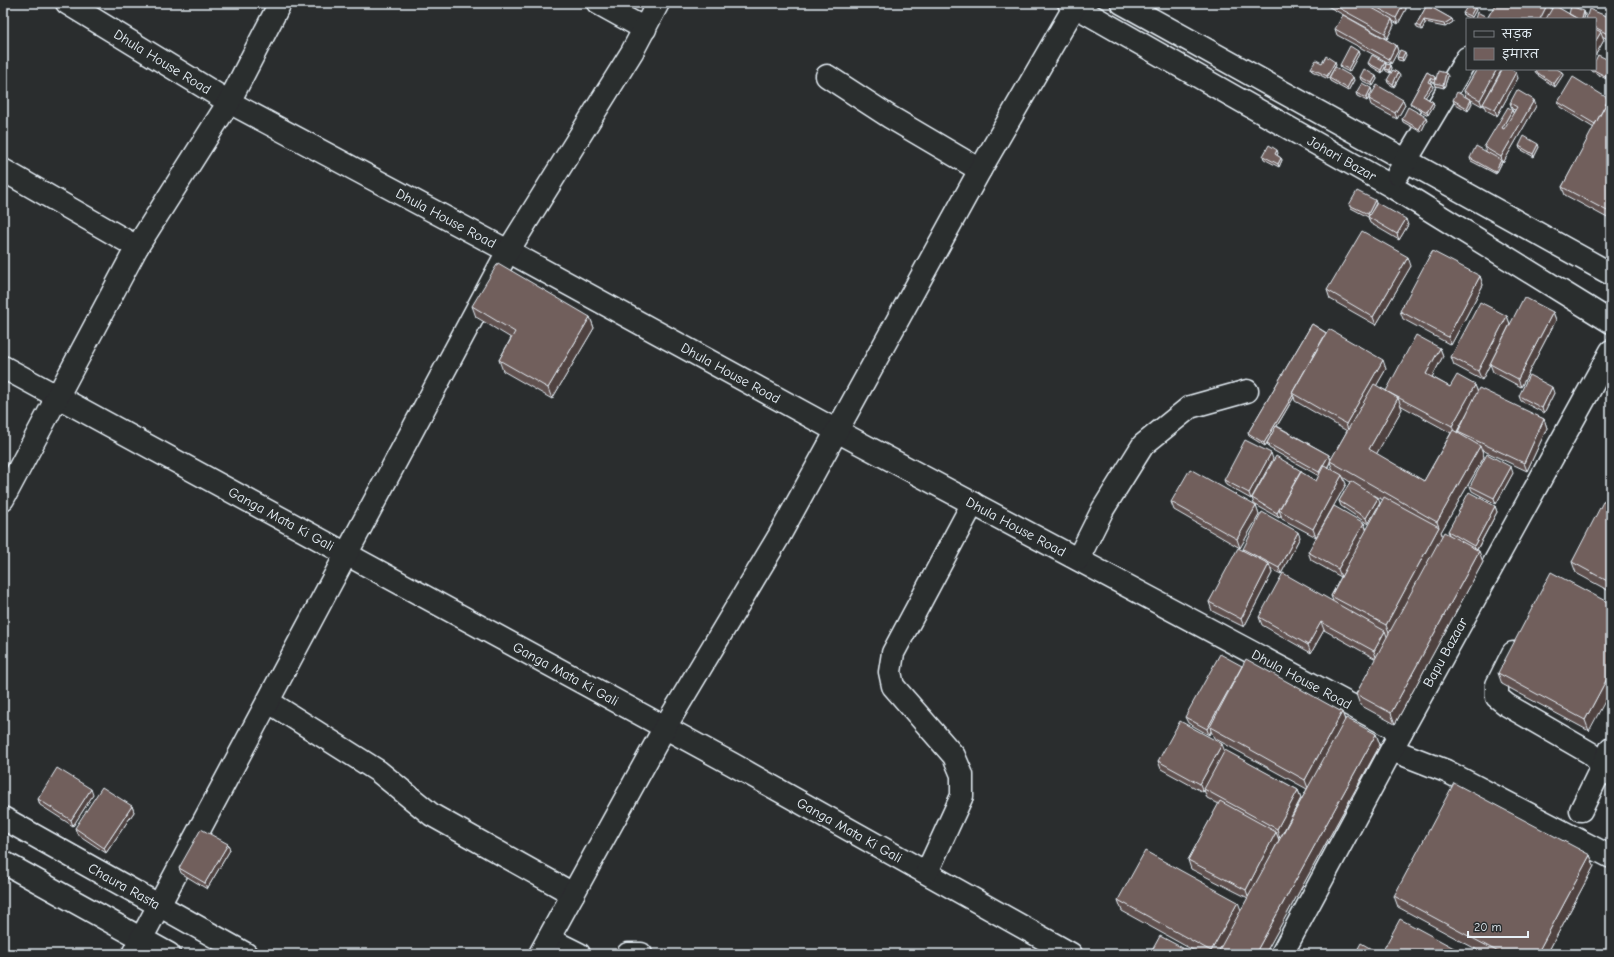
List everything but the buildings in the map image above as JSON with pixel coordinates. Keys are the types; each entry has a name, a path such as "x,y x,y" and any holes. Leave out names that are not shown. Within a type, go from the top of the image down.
{"street":[{"name":"Dhula House Road","path":"67,3 229,102 508,250 837,431 1078,559 1446,771 1611,857"},
{"path":"3,499 137,247 229,102 280,3"},
{"path":"598,3 645,29"},
{"path":"138,946 508,250 632,52 658,3"},
{"name":"Johari Bazar","path":"1122,3 1611,274"},
{"path":"579,954 544,946 665,727 778,538 1072,5"},
{"name":"Johari Bazar","path":"1072,5 1391,186 1611,322"},
{"path":"1391,186 1466,60"},
{"path":"827,76 890,118 980,170"},
{"path":"1266,115 1280,91"},
{"path":"3,170 137,247"},
{"name":"Bapu Bazaar","path":"1282,954 1396,741 1611,351"},
{"name":"Ganga Mata Ki Gali","path":"3,367 665,727 927,872 1071,954"},
{"path":"1078,559 1103,509 1143,445 1190,407 1247,391"},
{"path":"927,872 962,796 962,775 954,756 893,686 890,672 893,653 973,503"},
{"path":"1522,635 1497,686 1497,697 1507,705 1598,759 1608,763 1581,810"},
{"path":"269,702 378,771 432,815 573,894"},
{"name":"Chaura Rasta","path":"3,818 246,954"},
{"path":"3,862 138,946 169,954"},
{"path":"628,954 641,954"}]}
